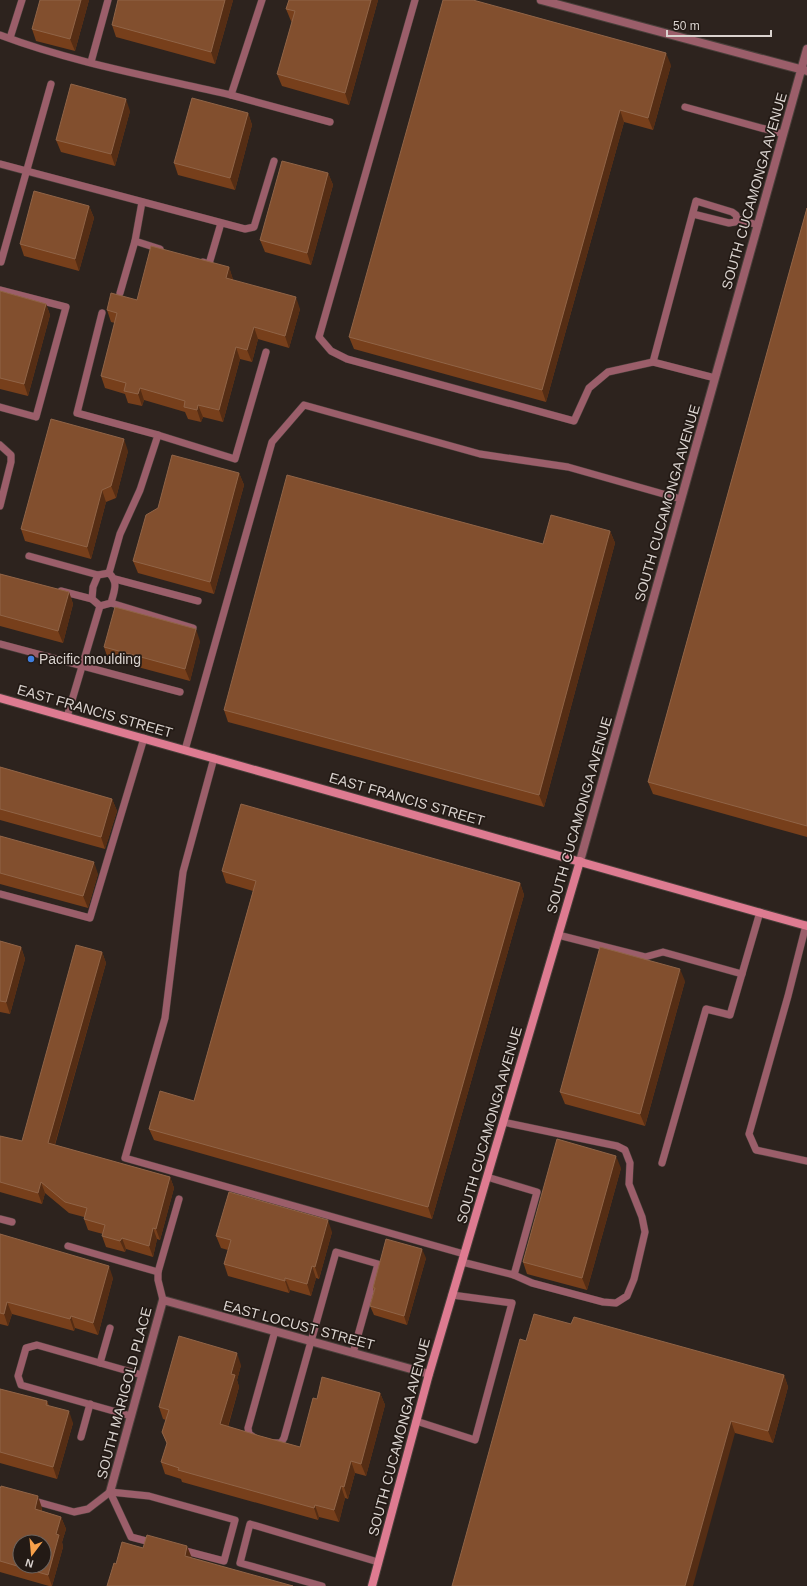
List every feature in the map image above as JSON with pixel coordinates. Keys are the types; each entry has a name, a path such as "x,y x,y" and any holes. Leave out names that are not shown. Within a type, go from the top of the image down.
{"street":[{"path":"541,0 804,70"},
{"name":"SOUTH CUCAMONGA AVENUE","path":"372,1586 429,1374 580,861 783,134 804,70 807,49"},
{"name":"EAST FRANCIS STREET","path":"0,698 807,926"},
{"name":"EAST LOCUST STREET","path":"163,1300 429,1374"},
{"name":"SOUTH MARIGOLD PLACE","path":"110,1492 163,1300"}],"lane":[{"path":"10,38 22,0"},
{"path":"91,62 108,0"},
{"path":"231,95 262,0"},
{"path":"415,0 319,337 331,351 353,361 574,421 589,388 608,372 653,362 715,378"},
{"path":"0,34 91,62 231,95 330,122"},
{"path":"1,262 51,84"},
{"path":"685,107 783,134"},
{"path":"0,164 245,229 254,226 274,161"},
{"path":"653,362 696,201 732,212 736,214 737,219"},
{"path":"120,293 135,241 142,202"},
{"path":"693,214 729,223 734,222 737,219"},
{"path":"737,219 758,225"},
{"path":"194,260 209,264 221,223"},
{"path":"135,241 165,250"},
{"path":"0,290 66,307 36,417 0,407"},
{"path":"102,313 77,413 235,459 266,352"},
{"path":"185,750 272,442 304,405 480,454 568,468 681,499"},
{"path":"109,573 120,534 140,490 158,436"},
{"path":"0,445 10,455 11,462 0,506"},
{"path":"29,556 98,575 109,573"},
{"path":"109,573 115,579 198,601"},
{"path":"92,599 93,587 98,575"},
{"path":"111,603 116,585 115,579"},
{"path":"51,589 92,599 100,606"},
{"path":"100,606 111,603 193,628"},
{"path":"67,717 100,606"},
{"path":"0,644 180,692"},
{"path":"0,894 90,918 144,738"},
{"path":"214,758 183,872 164,1018 125,1158 463,1258 514,1275 532,1283 604,1302 616,1303 627,1296 634,1279 645,1232 629,1184 630,1163 625,1150 617,1146 558,1135 503,1122"},
{"path":"116,806 123,808"},
{"path":"662,1163 706,1009 730,1015 760,912"},
{"path":"807,926 749,1134 756,1150 807,1161"},
{"path":"558,935 645,957 663,952 742,974"},
{"path":"487,1178 537,1192 514,1275"},
{"path":"163,1300 158,1280 158,1272 179,1199"},
{"path":"0,1219 12,1222"},
{"path":"68,1246 158,1272"},
{"path":"275,1331 248,1428 253,1438 276,1444 281,1443 284,1438 336,1252 378,1264 353,1353"},
{"path":"416,1421 475,1440 512,1302 452,1295"},
{"path":"100,1363 110,1328"},
{"path":"131,1416 21,1385 18,1376 26,1348 37,1345 142,1375"},
{"path":"81,1437 90,1404"},
{"path":"110,1492 131,1537 162,1545"},
{"path":"22,1497 74,1512 88,1509 110,1492 149,1496 235,1520 224,1561 178,1549"},
{"path":"322,1586 240,1563 250,1524 378,1562"}],"building":[{"path":"40,0 81,0 70,39 32,29"},
{"path":"118,0 225,0 211,52 112,25"},
{"path":"289,0 371,0 345,93 277,74 295,11 286,9"},
{"path":"443,0 473,0 666,53 648,118 620,110 542,390 349,337"},
{"path":"71,84 126,99 111,154 56,140"},
{"path":"192,98 248,113 230,178 174,163"},
{"path":"282,161 328,173 307,253 260,240"},
{"path":"34,191 89,206 75,259 20,244"},
{"path":"807,208 807,826 648,782"},
{"path":"151,246 229,267 226,278 296,297 285,336 254,327 247,350 236,347 219,410 198,405 197,410 184,407 185,401 140,388 138,394 124,391 126,383 101,376 117,313 107,310 111,293 137,300"},
{"path":"0,291 46,304 24,384 0,378"},
{"path":"51,419 124,439 111,486 102,490 87,547 21,529"},
{"path":"172,455 239,473 210,582 133,561 146,515 158,508"},
{"path":"287,475 543,544 551,515 610,531 539,795 224,710"},
{"path":"0,574 69,592 58,631 0,615"},
{"path":"115,607 196,629 185,669 104,647"},
{"path":"0,767 112,799 101,837 0,809"},
{"path":"241,804 520,883 428,1207 149,1129 160,1091 194,1101 256,881 222,871"},
{"path":"0,836 94,862 83,896 0,873"},
{"path":"0,941 21,947 6,1002 0,1001"},
{"path":"76,945 102,952 48,1143 170,1177 156,1229 153,1228 149,1246 122,1238 120,1241 102,1236 105,1225 84,1219 87,1208 65,1202 41,1182 38,1193 0,1182 0,1136 22,1141"},
{"path":"600,947 680,969 640,1114 560,1092"},
{"path":"557,1139 616,1156 582,1278 523,1262"},
{"path":"229,1192 328,1220 315,1267 312,1266 307,1284 285,1278 285,1281 224,1264 231,1240 216,1236"},
{"path":"0,1234 109,1266 93,1323 71,1316 70,1319 7,1302 4,1314 0,1313"},
{"path":"386,1239 422,1249 404,1316 370,1306 375,1288 373,1288"},
{"path":"534,1314 571,1324 574,1317 784,1375 768,1431 731,1421 685,1586 452,1586 520,1339 526,1341"},
{"path":"179,1336 237,1353 231,1374 235,1375 220,1424 260,1436 300,1447 313,1398 317,1399 322,1377 380,1393 361,1464 351,1461 344,1487 341,1486 334,1510 315,1505 314,1508 178,1470 179,1468 161,1462 167,1443 162,1432 169,1410 159,1407"},
{"path":"0,1389 47,1401 46,1405 69,1411 53,1467 0,1452"},
{"path":"1,1486 38,1496 35,1509 61,1517 56,1534 59,1535 52,1560 52,1534 12,1534 12,1564 0,1561"},
{"path":"147,1535 187,1546 185,1556 293,1586 107,1586 114,1563 116,1564 122,1542 143,1548"}],"place":[{"name":"Pacific moulding","path":"31,659"}]}
